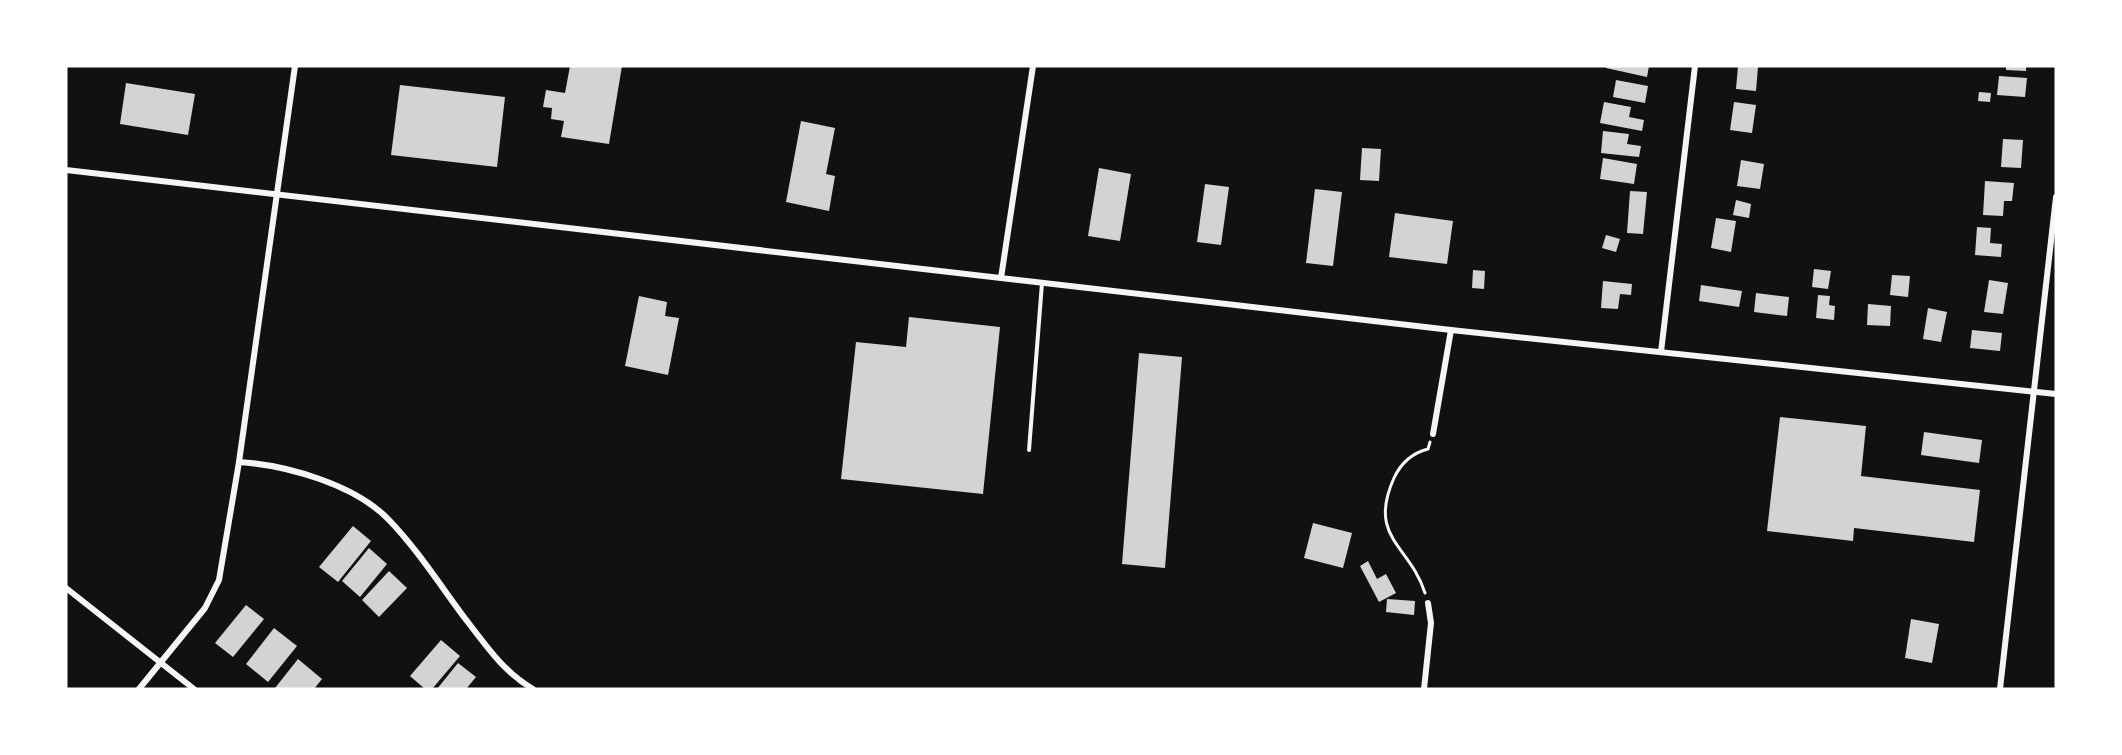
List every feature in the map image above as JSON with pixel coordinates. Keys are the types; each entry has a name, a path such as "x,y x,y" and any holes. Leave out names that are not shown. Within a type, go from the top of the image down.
{"street":[{"path":"139,689 205,608 215,591 239,462 295,66"},
{"path":"1001,278 1033,66"},
{"path":"1661,352 1695,66"},
{"path":"66,170 1451,330 2056,394"},
{"path":"2000,689 2056,197"},
{"path":"1433,435 1451,330"},
{"path":"239,462 257,463 335,484 363,499 389,520 501,666 533,689"},
{"path":"66,588 194,689"},
{"path":"1424,689 1431,623 1428,603"}],"lane":[{"path":"1029,450 1042,282"}],"path":[{"path":"1428,603 1419,575 1401,554 1389,533 1384,503 1395,475 1413,453 1428,449 1433,435"}],"building":[{"path":"570,66 622,66 609,144 561,137 564,121 551,119 552,108 543,107 546,90 565,93"},
{"path":"1606,66 1649,66 1647,77 1606,68"},
{"path":"1738,66 1758,67 1756,91 1736,89"},
{"path":"2006,66 2026,66 2026,71 2006,70"},
{"path":"1999,76 2027,78 2025,97 1997,95"},
{"path":"1616,80 1648,86 1645,103 1613,97"},
{"path":"126,83 195,94 188,135 120,124"},
{"path":"400,85 505,97 497,167 391,155"},
{"path":"1979,92 1991,93 1990,102 1978,101"},
{"path":"1604,102 1631,107 1629,117 1644,120 1642,131 1600,123"},
{"path":"1734,102 1756,105 1752,133 1730,130"},
{"path":"801,121 835,128 826,174 835,176 829,211 786,202"},
{"path":"1603,131 1629,134 1627,144 1641,146 1639,157 1601,153"},
{"path":"2003,139 2023,140 2021,168 2001,167"},
{"path":"1362,148 1381,149 1379,181 1360,180"},
{"path":"1603,158 1637,164 1634,184 1600,179"},
{"path":"1741,160 1764,164 1760,189 1737,186"},
{"path":"1099,168 1131,174 1120,241 1088,236"},
{"path":"1985,181 2014,183 2012,201 2004,201 2003,216 1983,215"},
{"path":"1205,184 1229,187 1221,245 1197,242"},
{"path":"1315,189 1342,192 1333,266 1306,263"},
{"path":"1630,191 1647,192 1643,234 1627,233"},
{"path":"1736,200 1751,204 1749,218 1733,215"},
{"path":"1395,213 1453,221 1447,264 1389,257"},
{"path":"1716,218 1736,221 1731,252 1711,248"},
{"path":"1977,227 1991,228 1990,243 2002,244 2001,257 1975,255"},
{"path":"1606,235 1620,239 1616,252 1602,248"},
{"path":"1814,269 1831,271 1828,289 1812,287"},
{"path":"1473,270 1485,271 1484,289 1472,288"},
{"path":"1892,275 1910,276 1908,297 1890,295"},
{"path":"1989,280 2008,283 2003,314 1984,312"},
{"path":"1603,281 1632,284 1631,295 1620,294 1618,309 1601,308"},
{"path":"1701,285 1742,291 1739,307 1699,301"},
{"path":"1756,293 1789,297 1787,316 1754,312"},
{"path":"1818,295 1830,296 1829,305 1835,306 1834,320 1816,318"},
{"path":"639,296 667,302 665,316 679,318 668,375 625,366"},
{"path":"1868,304 1891,306 1890,326 1867,325"},
{"path":"1928,308 1947,312 1941,342 1923,339"},
{"path":"909,317 1000,327 983,494 841,479 856,342 906,347"},
{"path":"1972,330 2002,333 2000,351 1970,348"},
{"path":"1139,353 1182,357 1165,568 1122,564"},
{"path":"1780,417 1866,426 1861,476 1980,490 1974,542 1854,528 1853,541 1767,531"},
{"path":"1924,432 1982,440 1979,463 1921,455"},
{"path":"1313,523 1352,533 1343,568 1304,558"},
{"path":"353,526 371,541 338,582 319,567"},
{"path":"369,548 387,564 360,597 342,581"},
{"path":"1368,561 1377,579 1386,574 1396,593 1379,602 1360,566"},
{"path":"389,571 407,588 379,617 362,600"},
{"path":"1387,599 1415,601 1414,615 1386,612"},
{"path":"246,605 264,619 233,657 215,643"},
{"path":"1911,619 1939,624 1932,663 1905,658"},
{"path":"274,628 297,646 268,682 246,664"},
{"path":"441,640 460,656 432,689 425,689 410,676"},
{"path":"298,659 322,679 314,689 276,689 275,688"},
{"path":"458,663 476,677 466,689 437,689"}]}
